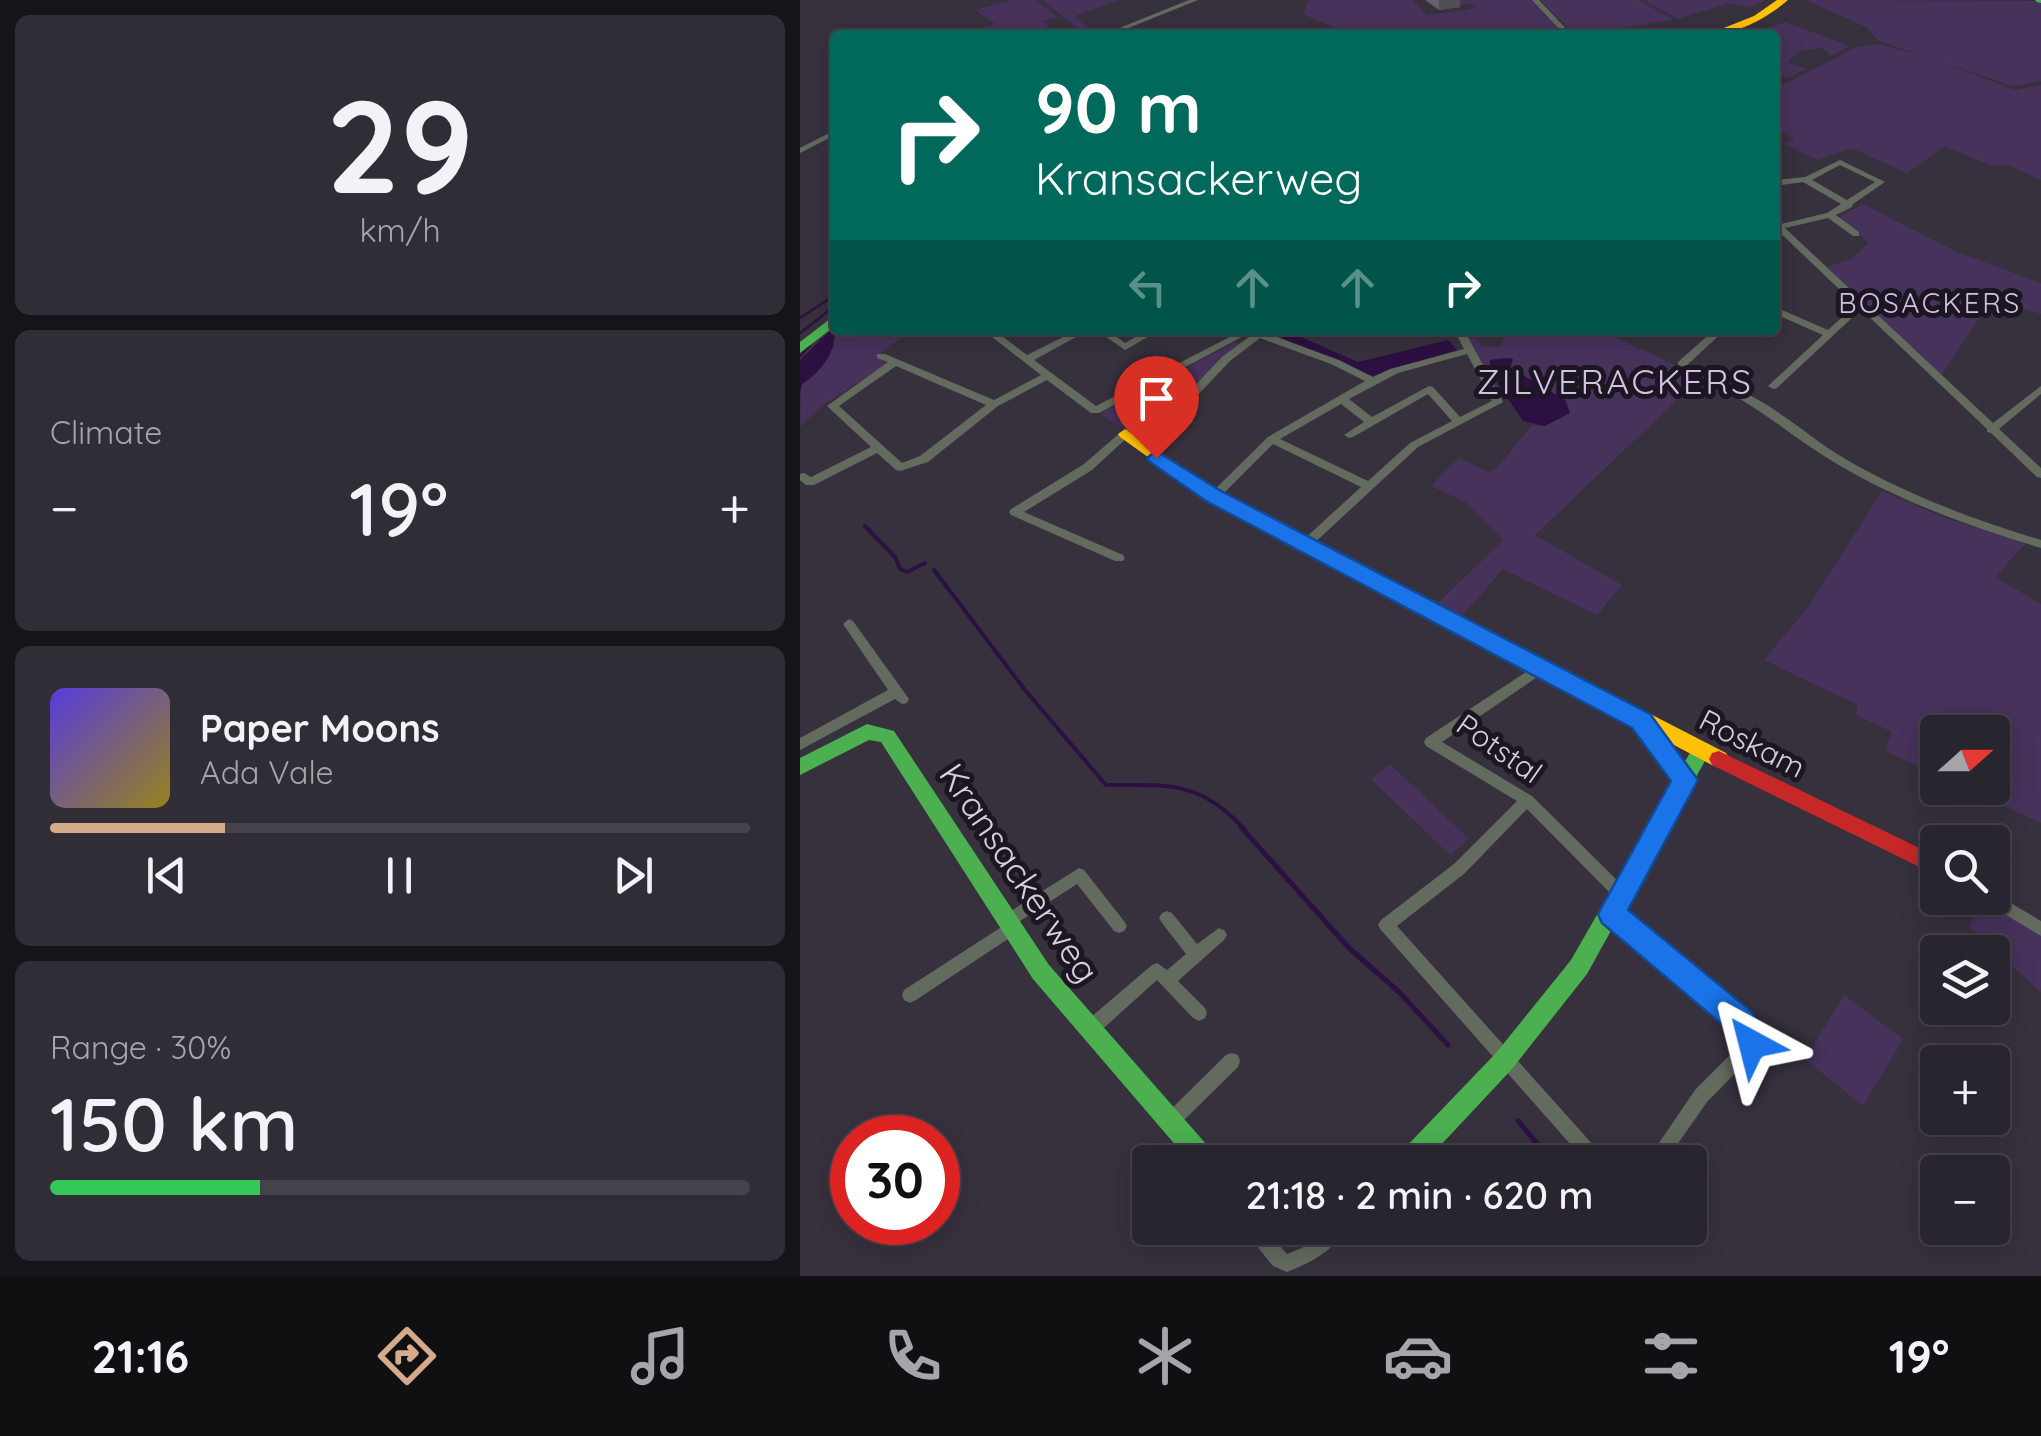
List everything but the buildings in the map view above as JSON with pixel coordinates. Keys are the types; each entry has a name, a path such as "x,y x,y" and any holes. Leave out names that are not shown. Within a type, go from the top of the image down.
{"street":[{"path":"1118,30 1194,0"},
{"path":"1535,0 1564,30"},
{"path":"1725,30 1757,18 1783,0"},
{"path":"1742,30 1765,21 1795,0"},
{"path":"800,151 830,135"},
{"path":"1780,182 1804,179 1840,162 1881,182 1830,215 1780,224"},
{"path":"1804,179 1849,205"},
{"path":"1830,215 1856,234"},
{"path":"1780,228 2041,474"},
{"path":"1773,386 1852,312 1863,308"},
{"path":"1780,312 1830,334"},
{"path":"800,338 830,314"},
{"path":"800,349 830,323"},
{"path":"994,335 1094,412 1247,335"},
{"path":"1027,360 1074,335"},
{"path":"1108,335 1125,347 1145,335"},
{"path":"1118,558 1015,512 1088,467 1125,434 1190,397 1251,335"},
{"path":"1265,335 1373,381"},
{"path":"1306,544 1414,444 1499,398 1461,335"},
{"path":"1682,364 1714,335"},
{"path":"1214,496 1272,439 1373,381 1468,351"},
{"path":"881,356 994,404"},
{"path":"895,362 832,406 900,467 924,459 994,404 1048,376"},
{"path":"1349,435 1429,389 1458,420"},
{"path":"1992,430 2041,389"},
{"path":"1736,392 1769,409 1844,463 1910,499 1981,527 2041,544"},
{"path":"1342,399 1371,422"},
{"name":"Roskam","path":"1125,434 1214,496 1641,721 1920,858"},
{"path":"1272,439 1367,485"},
{"path":"804,477 810,482 878,448"},
{"path":"805,753 899,696 849,624"},
{"name":"Potstal","path":"1541,667 1430,742 1527,800 1622,894"},
{"path":"1641,721 1685,780"},
{"name":"Kransackerweg","path":"805,753 867,732 887,736 1041,972 1191,1145"},
{"path":"1425,1145 1556,999 1612,914 1702,750"},
{"path":"1527,800 1459,869 1386,925 1581,1145"},
{"path":"910,996 1079,875 1118,926"},
{"path":"2010,910 2041,930"},
{"path":"1612,914 1741,1022 1751,1035 1752,1044 1700,1096 1667,1145"},
{"path":"1167,918 1196,954"},
{"path":"1167,980 1218,935"},
{"path":"1090,1029 1157,970 1198,1013"},
{"path":"1171,1121 1232,1062"},
{"path":"1267,1245 1288,1269 1319,1245"}],"shaded area":[{"path":"1013,0 1036,0 1058,18 1043,21 1049,26 1038,30 976,30 995,24 975,10"},
{"path":"1043,0 1119,0 1075,16 1090,30 1079,30"},
{"path":"1309,0 1413,0 1427,15 1477,8 1456,0 1532,0 1562,30 1340,30 1303,14"},
{"path":"1540,0 1638,0 1674,20 1608,30 1570,30"},
{"path":"1644,0 1765,0 1751,8 1729,3 1678,19"},
{"path":"1806,0 2041,1 2041,81 2013,86 1879,41 1866,27"},
{"path":"1785,22 1850,46 1831,56 1823,48 1802,50 1787,62 1806,69 1788,78 1780,75 1780,30 1762,30"},
{"path":"1877,44 1931,58 2014,90 2041,85 2041,180 2008,165 1992,166 1945,146 1907,173 1851,148 1818,160 1784,144 1794,139 1780,130 1780,86 1855,48"},
{"path":"1863,204 1957,252 2041,283 2041,314 1991,300 1941,376 1827,267 1851,259 1869,243 1840,217"},
{"path":"830,331 830,335 838,335 828,357 802,384 800,392 800,360"},
{"path":"836,335 905,335 878,355 890,362 821,406 800,427 801,385 813,376 832,349"},
{"path":"1297,335 1358,362 1448,340 1457,350 1372,376 1281,338"},
{"path":"1465,335 1475,335 1482,347 1500,346 1506,335 1611,335 1701,377 1535,535 1622,585 1597,615 1503,569 1461,617 1436,605 1503,540 1465,502 1431,486 1459,458 1489,472 1496,469 1532,425 1545,426 1569,404 1513,371 1512,358 1491,360 1489,371 1506,401 1481,368"},
{"path":"1235,342 1240,344 1189,394 1126,430 1100,414"},
{"path":"1513,359 1510,367 1565,400 1570,413 1545,426 1523,421 1489,371 1490,360"},
{"path":"1882,491 1945,518 2026,543 1995,577 2041,604 2041,823 2002,805 2010,805 2010,715 1920,715 1920,767 1886,751 1892,732 1856,715 1858,705 1764,660 1809,606"},
{"path":"1390,764 1469,839 1450,855 1371,779"},
{"path":"1975,915 2009,915 2041,936 2041,992 2010,964 2010,935 1978,935 1969,927"},
{"path":"1844,995 1903,1039 1863,1106 1805,1059"}],"waterway":[{"path":"800,318 830,298"},
{"path":"800,333 830,310"},
{"path":"800,356 810,345"},
{"path":"865,526 895,557 900,569 907,572 925,563"},
{"path":"934,570 1025,690 1106,785 1165,786 1197,794 1212,801 1244,829"},
{"path":"1241,827 1349,948 1399,992 1448,1045"},
{"path":"1518,1121 1538,1145"}],"traffic: fast":[{"path":"800,349 830,323"},
{"path":"800,767 867,732 887,736 1041,972 1190,1145"},
{"path":"1425,1145 1504,1061 1579,967 1702,750"}],"traffic: slow":[{"path":"1725,30 1757,18 1783,0"},
{"path":"1125,434 1214,496 1719,759"}],"traffic: jam":[{"path":"1719,759 1920,858"}],"district":[{"name":"BOSACKERS","path":"1930,303"},
{"name":"ZILVERACKERS","path":"1615,382"}],"route":[{"path":"1156,458 1214,496 1634,714 1685,780 1612,914 1741,1022 1751,1035 1752,1044"}]}
